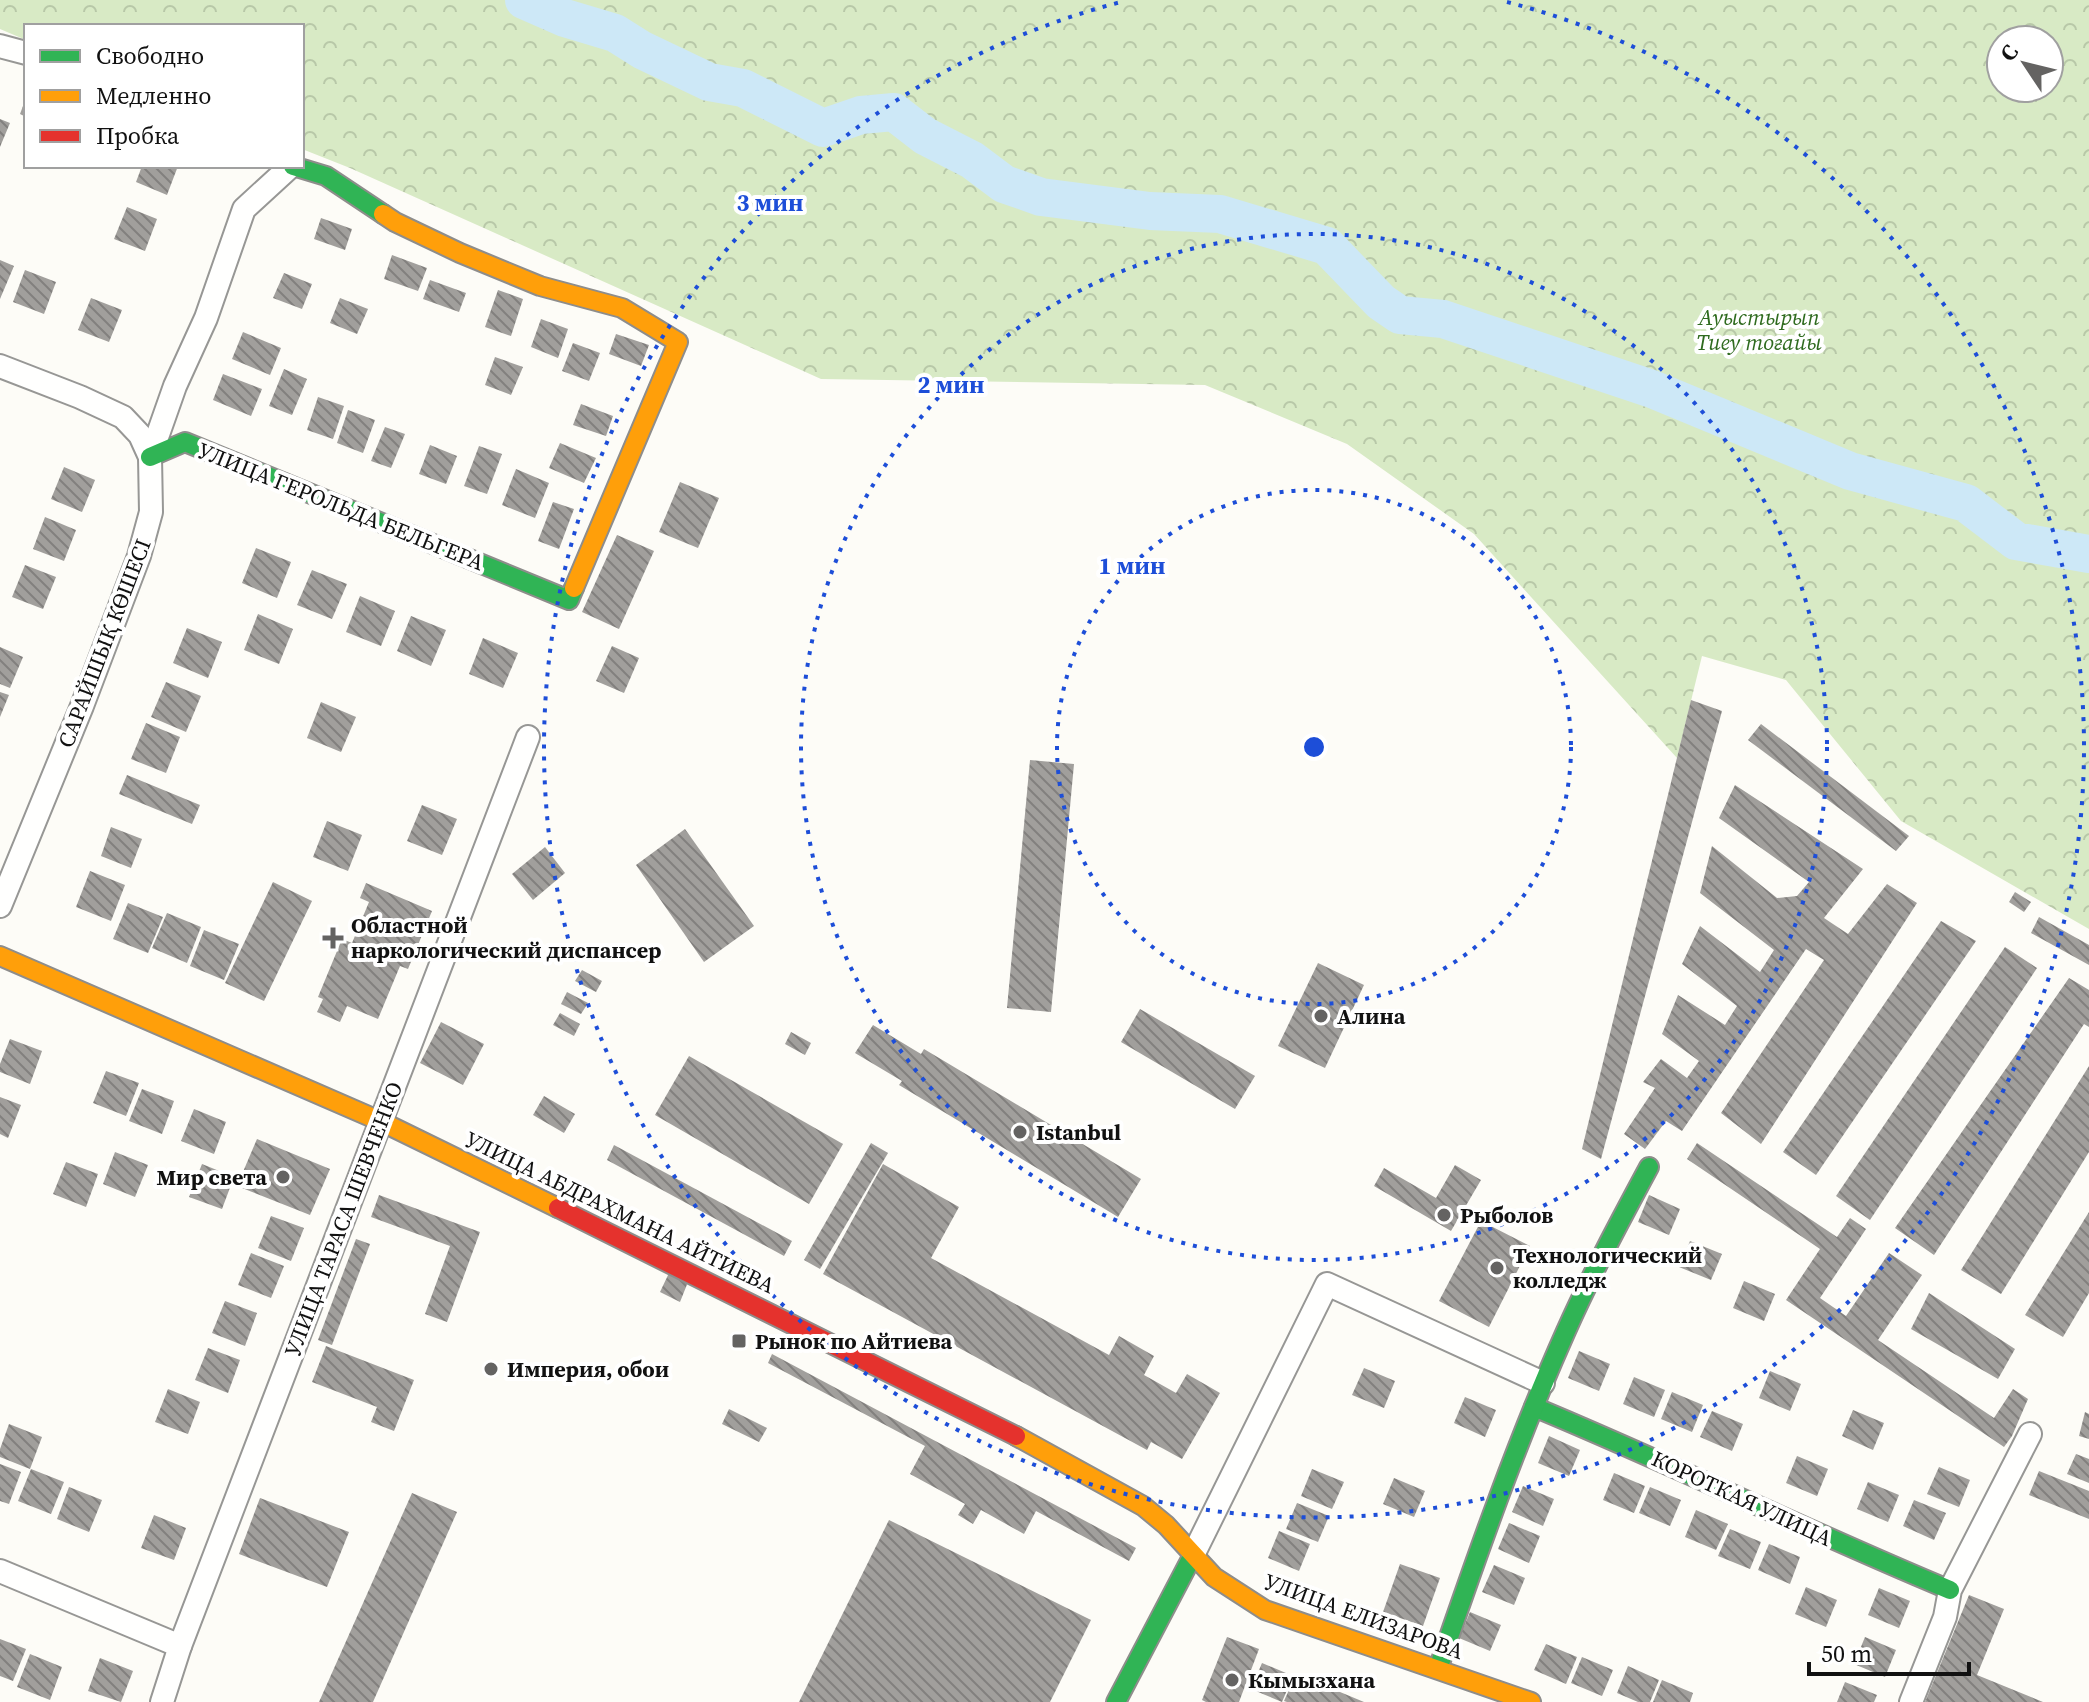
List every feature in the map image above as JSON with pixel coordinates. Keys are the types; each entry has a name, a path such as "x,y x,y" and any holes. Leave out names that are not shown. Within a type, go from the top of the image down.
{"street":[{"path":"0,46 24,52"},
{"name":"САРАЙШЫҚ КӨШЕСІ","path":"0,906 139,556 151,512 150,457 175,386 206,318 244,209 290,168"},
{"name":"УЛИЦА ГЕРОЛЬДА БЕЛЬГЕРА","path":"150,457 185,442 569,600 678,342 622,308 540,286 460,253 395,222 326,176 299,168"},
{"path":"0,366 123,417 140,435 150,457"},
{"name":"УЛИЦА ТАРАСА ШЕВЧЕНКО","path":"162,1702 180,1646 528,737"},
{"name":"УЛИЦА АБДРАХМАНА АЙТИЕВА","path":"0,956 380,1121 1037,1446 1143,1506 1166,1525 1193,1555"},
{"path":"1438,1669 1475,1559 1543,1383 1605,1248 1649,1167"},
{"path":"1116,1702 1193,1555 1327,1284 1543,1383"},
{"name":"КОРОТКАЯ УЛИЦА","path":"1534,1407 1640,1451 1801,1526 1950,1590"},
{"path":"1911,1702 1945,1617 1950,1590 2030,1434"},
{"name":"УЛИЦА ЕЛИЗАРОВА","path":"1193,1555 1214,1577 1265,1610 1531,1702"},
{"path":"0,1571 180,1646"}],"green space":[{"name":"Ауыстырып Тиеу тоғайы","path":"0,0 2089,0 2089,929 1901,821 1786,680 1702,656 1677,758 1474,534 1347,444 1205,385 821,379 304,150 304,24 24,24 24,39 0,29"}],"building":[{"path":"0,119 10,123 0,147"},
{"path":"141,168 177,168 167,195 136,182"},
{"path":"127,207 157,219 145,251 114,239"},
{"path":"321,218 352,229 345,250 314,239"},
{"path":"392,255 427,268 418,291 384,279"},
{"path":"0,260 14,266 0,299"},
{"path":"25,270 56,282 44,314 13,302"},
{"path":"284,273 312,284 302,309 273,298"},
{"path":"430,280 466,293 459,312 423,299"},
{"path":"498,290 523,299 511,336 485,327"},
{"path":"91,298 122,310 109,342 78,330"},
{"path":"340,298 368,309 357,334 330,323"},
{"path":"541,319 568,329 558,358 531,347"},
{"path":"243,332 281,348 270,375 232,359"},
{"path":"616,334 649,345 641,366 609,354"},
{"path":"573,343 600,353 589,381 562,371"},
{"path":"495,357 523,367 511,395 485,385"},
{"path":"284,369 307,379 292,415 269,406"},
{"path":"223,374 262,389 251,416 213,400"},
{"path":"318,397 344,406 333,439 307,430"},
{"path":"581,404 613,416 606,436 573,425"},
{"path":"348,410 375,420 363,453 337,443"},
{"path":"385,427 405,434 391,468 371,461"},
{"path":"560,443 596,458 584,483 549,468"},
{"path":"430,445 457,456 446,484 419,474"},
{"path":"479,446 502,454 487,494 464,486"},
{"path":"64,467 95,480 82,512 51,499"},
{"path":"516,469 549,483 535,518 502,505"},
{"path":"680,482 719,498 698,548 659,532"},
{"path":"553,502 574,509 559,549 538,541"},
{"path":"45,517 76,530 64,561 33,549"},
{"path":"617,535 654,551 619,629 582,612"},
{"path":"256,548 291,562 277,598 242,583"},
{"path":"25,565 56,577 43,609 12,597"},
{"path":"312,570 347,584 332,619 297,605"},
{"path":"360,596 395,611 381,646 346,632"},
{"path":"258,614 293,629 279,664 244,650"},
{"path":"411,616 446,630 431,666 397,651"},
{"path":"187,628 222,642 208,678 173,663"},
{"path":"483,638 518,653 503,688 469,674"},
{"path":"612,646 639,658 624,693 596,681"},
{"path":"0,647 23,657 10,688 0,684"},
{"path":"166,682 201,696 186,732 151,717"},
{"path":"0,692 9,695 0,717"},
{"path":"1691,700 1722,711 1601,1159 1582,1149"},
{"path":"321,702 356,717 341,752 307,738"},
{"path":"146,723 180,737 166,773 131,759"},
{"path":"1761,724 1909,836 1896,851 1748,740"},
{"path":"1030,760 1074,764 1051,1012 1007,1008"},
{"path":"127,775 200,805 192,824 119,794"},
{"path":"1735,785 1863,869 1824,918 1848,934 1887,884 1917,903 1761,1144 1721,1113 1824,960 1806,949 1682,1131 1666,1121 1645,1149 1624,1134 1655,1088 1643,1082 1661,1059 1687,1078 1699,1061 1662,1034 1678,995 1725,1025 1737,1006 1682,964 1700,926 1760,972 1774,950 1700,893 1712,846 1777,898 1797,896 1809,882 1719,818"},
{"path":"422,805 457,819 442,855 407,841"},
{"path":"327,821 362,835 348,871 313,857"},
{"path":"111,827 142,839 131,868 101,856"},
{"path":"685,829 754,926 704,962 636,865"},
{"path":"545,847 565,873 533,900 512,874"},
{"path":"90,871 125,885 111,921 76,907"},
{"path":"273,882 312,901 264,1001 225,983"},
{"path":"366,883 432,911 408,969 400,966 378,1019 347,1006 340,1022 317,1012 323,999 318,997 342,939 352,943 369,902 360,898"},
{"path":"2015,892 2031,902 2024,912 2009,902"},
{"path":"128,903 163,917 148,953 113,939"},
{"path":"167,913 201,927 187,963 152,948"},
{"path":"2039,917 2089,945 2089,965 2031,933"},
{"path":"1941,921 1976,941 1816,1175 1783,1152"},
{"path":"204,930 239,944 224,980 190,966"},
{"path":"2005,947 2037,968 1870,1220 1836,1196"},
{"name":"Алина","path":"1318,963 1364,985 1325,1068 1278,1046"},
{"path":"582,970 602,981 596,992 575,981"},
{"path":"2069,978 2089,990 2089,1027 2084,1024 1934,1255 1895,1228"},
{"path":"567,992 588,1003 581,1014 561,1004"},
{"path":"1140,1009 1255,1076 1235,1109 1121,1042"},
{"path":"560,1013 580,1024 574,1036 553,1025"},
{"path":"441,1022 484,1044 463,1085 420,1063"},
{"name":"Istanbul","path":"873,1025 921,1054 924,1049 1141,1179 1118,1217 899,1085 902,1081 855,1053"},
{"path":"791,1032 811,1043 805,1055 785,1044"},
{"path":"10,1039 42,1051 30,1084 0,1072"},
{"path":"689,1056 843,1144 809,1204 655,1115"},
{"path":"2089,1066 2089,1152 2001,1294 1961,1270"},
{"path":"106,1071 139,1083 126,1116 93,1103"},
{"path":"142,1089 174,1101 162,1134 129,1121"},
{"path":"544,1096 575,1114 564,1133 533,1115"},
{"path":"0,1097 21,1105 8,1138 0,1134"},
{"path":"194,1109 226,1122 214,1154 181,1141"},
{"name":"Мир света","path":"257,1139 330,1169 310,1215 237,1186"},
{"path":"871,1143 888,1153 820,1269 804,1260"},
{"path":"1697,1143 1837,1237 1850,1218 1866,1229 1820,1298 1846,1316 1889,1253 1922,1275 1878,1340 1994,1418 2013,1389 2028,1399 2004,1447 1786,1300 1820,1249 1687,1159"},
{"path":"614,1145 792,1241 784,1256 607,1160"},
{"path":"115,1152 148,1165 135,1197 103,1184"},
{"path":"66,1162 98,1174 86,1207 53,1194"},
{"path":"202,1164 234,1177 222,1209 189,1197"},
{"path":"883,1164 959,1207 931,1258 1109,1355 1119,1336 1154,1356 1144,1375 1176,1393 1187,1374 1220,1393 1182,1459 1151,1442 1147,1450 823,1274"},
{"path":"1455,1165 1481,1180 1451,1231 1374,1186 1384,1168 1436,1198"},
{"path":"379,1195 480,1232 447,1322 425,1314 450,1246 371,1217"},
{"path":"1649,1195 1680,1209 1669,1235 1638,1222"},
{"path":"2089,1212 2089,1293 2063,1337 2025,1315"},
{"path":"271,1216 304,1228 291,1261 258,1248"},
{"path":"1481,1221 1530,1246 1489,1327 1439,1301"},
{"path":"356,1239 370,1244 332,1345 318,1340"},
{"path":"1690,1241 1722,1254 1711,1280 1679,1267"},
{"path":"251,1253 284,1266 271,1298 238,1285"},
{"path":"669,1273 688,1282 680,1302 660,1292"},
{"path":"1744,1281 1775,1294 1764,1321 1733,1308"},
{"path":"1929,1293 2015,1349 1998,1379 1911,1329"},
{"path":"225,1301 257,1313 245,1346 212,1333"},
{"path":"326,1346 414,1380 394,1431 371,1422 377,1407 312,1382"},
{"path":"208,1348 240,1360 228,1393 195,1380"},
{"path":"1579,1351 1610,1364 1599,1391 1568,1378"},
{"path":"772,1354 1136,1548 1129,1561 1036,1511 1024,1534 981,1510 973,1524 958,1515 965,1504 910,1474 925,1446 768,1363"},
{"path":"1364,1368 1395,1381 1384,1408 1352,1395"},
{"path":"1770,1371 1801,1384 1790,1411 1759,1398"},
{"path":"1634,1377 1665,1390 1654,1417 1623,1404"},
{"path":"168,1389 200,1402 188,1434 155,1422"},
{"path":"1672,1392 1703,1405 1692,1432 1661,1419"},
{"path":"1465,1397 1496,1410 1485,1437 1454,1423"},
{"path":"729,1409 767,1428 759,1442 722,1424"},
{"path":"1853,1410 1884,1423 1873,1450 1842,1436"},
{"path":"1712,1411 1743,1424 1732,1451 1700,1437"},
{"path":"2085,1412 2089,1414 2089,1439 2079,1436"},
{"path":"9,1424 42,1437 30,1469 0,1457"},
{"path":"1549,1436 1580,1450 1569,1476 1538,1463"},
{"path":"2076,1454 2089,1459 2089,1483 2067,1474"},
{"path":"1797,1456 1828,1469 1817,1496 1786,1483"},
{"path":"0,1464 21,1472 9,1504 0,1501"},
{"path":"1939,1467 1970,1480 1959,1507 1927,1494"},
{"path":"31,1469 64,1482 51,1514 18,1501"},
{"path":"1312,1469 1344,1482 1332,1509 1301,1496"},
{"path":"2039,1471 2089,1491 2089,1519 2029,1495"},
{"path":"1614,1473 1645,1486 1634,1513 1603,1500"},
{"path":"1394,1478 1425,1491 1414,1517 1383,1504"},
{"path":"1868,1482 1899,1495 1888,1522 1857,1509"},
{"path":"1523,1486 1554,1499 1543,1526 1512,1512"},
{"path":"69,1487 102,1500 89,1532 57,1519"},
{"path":"1650,1487 1681,1500 1670,1526 1639,1513"},
{"path":"412,1493 457,1512 373,1702 319,1702"},
{"path":"260,1498 349,1532 327,1587 239,1554"},
{"path":"1914,1500 1946,1513 1934,1540 1903,1526"},
{"path":"1297,1503 1329,1516 1318,1542 1286,1529"},
{"path":"1696,1510 1728,1524 1716,1550 1685,1537"},
{"path":"154,1515 186,1528 174,1560 141,1548"},
{"path":"889,1520 1091,1620 1050,1702 799,1702"},
{"path":"1509,1523 1540,1536 1529,1563 1498,1549"},
{"path":"1730,1529 1761,1542 1750,1569 1718,1556"},
{"path":"1279,1531 1310,1544 1299,1571 1268,1558"},
{"path":"1769,1544 1800,1557 1790,1584 1758,1570"},
{"path":"1400,1564 1440,1578 1423,1626 1383,1612"},
{"path":"1494,1565 1525,1578 1514,1605 1482,1592"},
{"path":"1806,1587 1837,1600 1826,1627 1795,1614"},
{"path":"1879,1588 1910,1601 1899,1628 1868,1615"},
{"path":"1969,1595 2004,1609 1977,1675 2043,1702 1925,1702"},
{"path":"1470,1612 1501,1625 1490,1651 1459,1638"},
{"path":"1227,1637 1259,1649 1239,1702 1206,1702 1202,1700"},
{"path":"1865,1637 1896,1650 1885,1677 1854,1664"},
{"path":"0,1639 26,1649 13,1681 0,1676"},
{"path":"1546,1644 1577,1657 1566,1684 1534,1670"},
{"path":"30,1654 62,1667 50,1700 17,1687"},
{"path":"1582,1657 1613,1670 1602,1696 1571,1683"},
{"path":"100,1658 133,1671 121,1702 88,1691"},
{"path":"1262,1663 1293,1676 1282,1702 1251,1689"},
{"path":"1628,1666 1659,1680 1650,1702 1638,1702 1617,1693"},
{"path":"1296,1674 1364,1702 1284,1701"},
{"path":"1662,1680 1693,1693 1690,1702 1653,1702"},
{"path":"1845,1682 1877,1695 1874,1702 1837,1702"}],"waterway":[{"path":"524,0 565,18 615,33 642,50 709,82 743,88 823,128 861,115 894,112 925,136 972,160 1004,184 1041,197 1150,211 1220,214 1327,246 1381,302 1400,315 1443,319 1652,389 1850,471 1966,503 2016,541 2089,554"}],"traffic: fast":[{"path":"300,168 326,176 383,214"},
{"path":"150,457 185,442 569,600 574,588"},
{"path":"1438,1669 1498,1498 1548,1372 1585,1289 1649,1167"},
{"path":"1534,1407 1950,1590"},
{"path":"1116,1702 1193,1555"}],"traffic: slow":[{"path":"383,214 460,253 540,286 622,308 678,342 574,588"},
{"path":"0,956 380,1121 558,1208"},
{"path":"1016,1436 1143,1506 1166,1525 1214,1577 1265,1610 1531,1702"}],"traffic: jam":[{"path":"558,1208 1016,1436"}],"place":[{"name":"Областной наркологический диспансер","path":"333,938"},
{"name":"Алина","path":"1321,1016"},
{"name":"Istanbul","path":"1020,1132"},
{"name":"Мир света","path":"283,1177"},
{"name":"Рыболов","path":"1444,1215"},
{"name":"Технологический колледж","path":"1497,1268"},
{"name":"Рынок по Айтиева","path":"739,1341"},
{"name":"Империя, обои","path":"491,1369"},
{"name":"Кымызхана","path":"1232,1680"}]}
